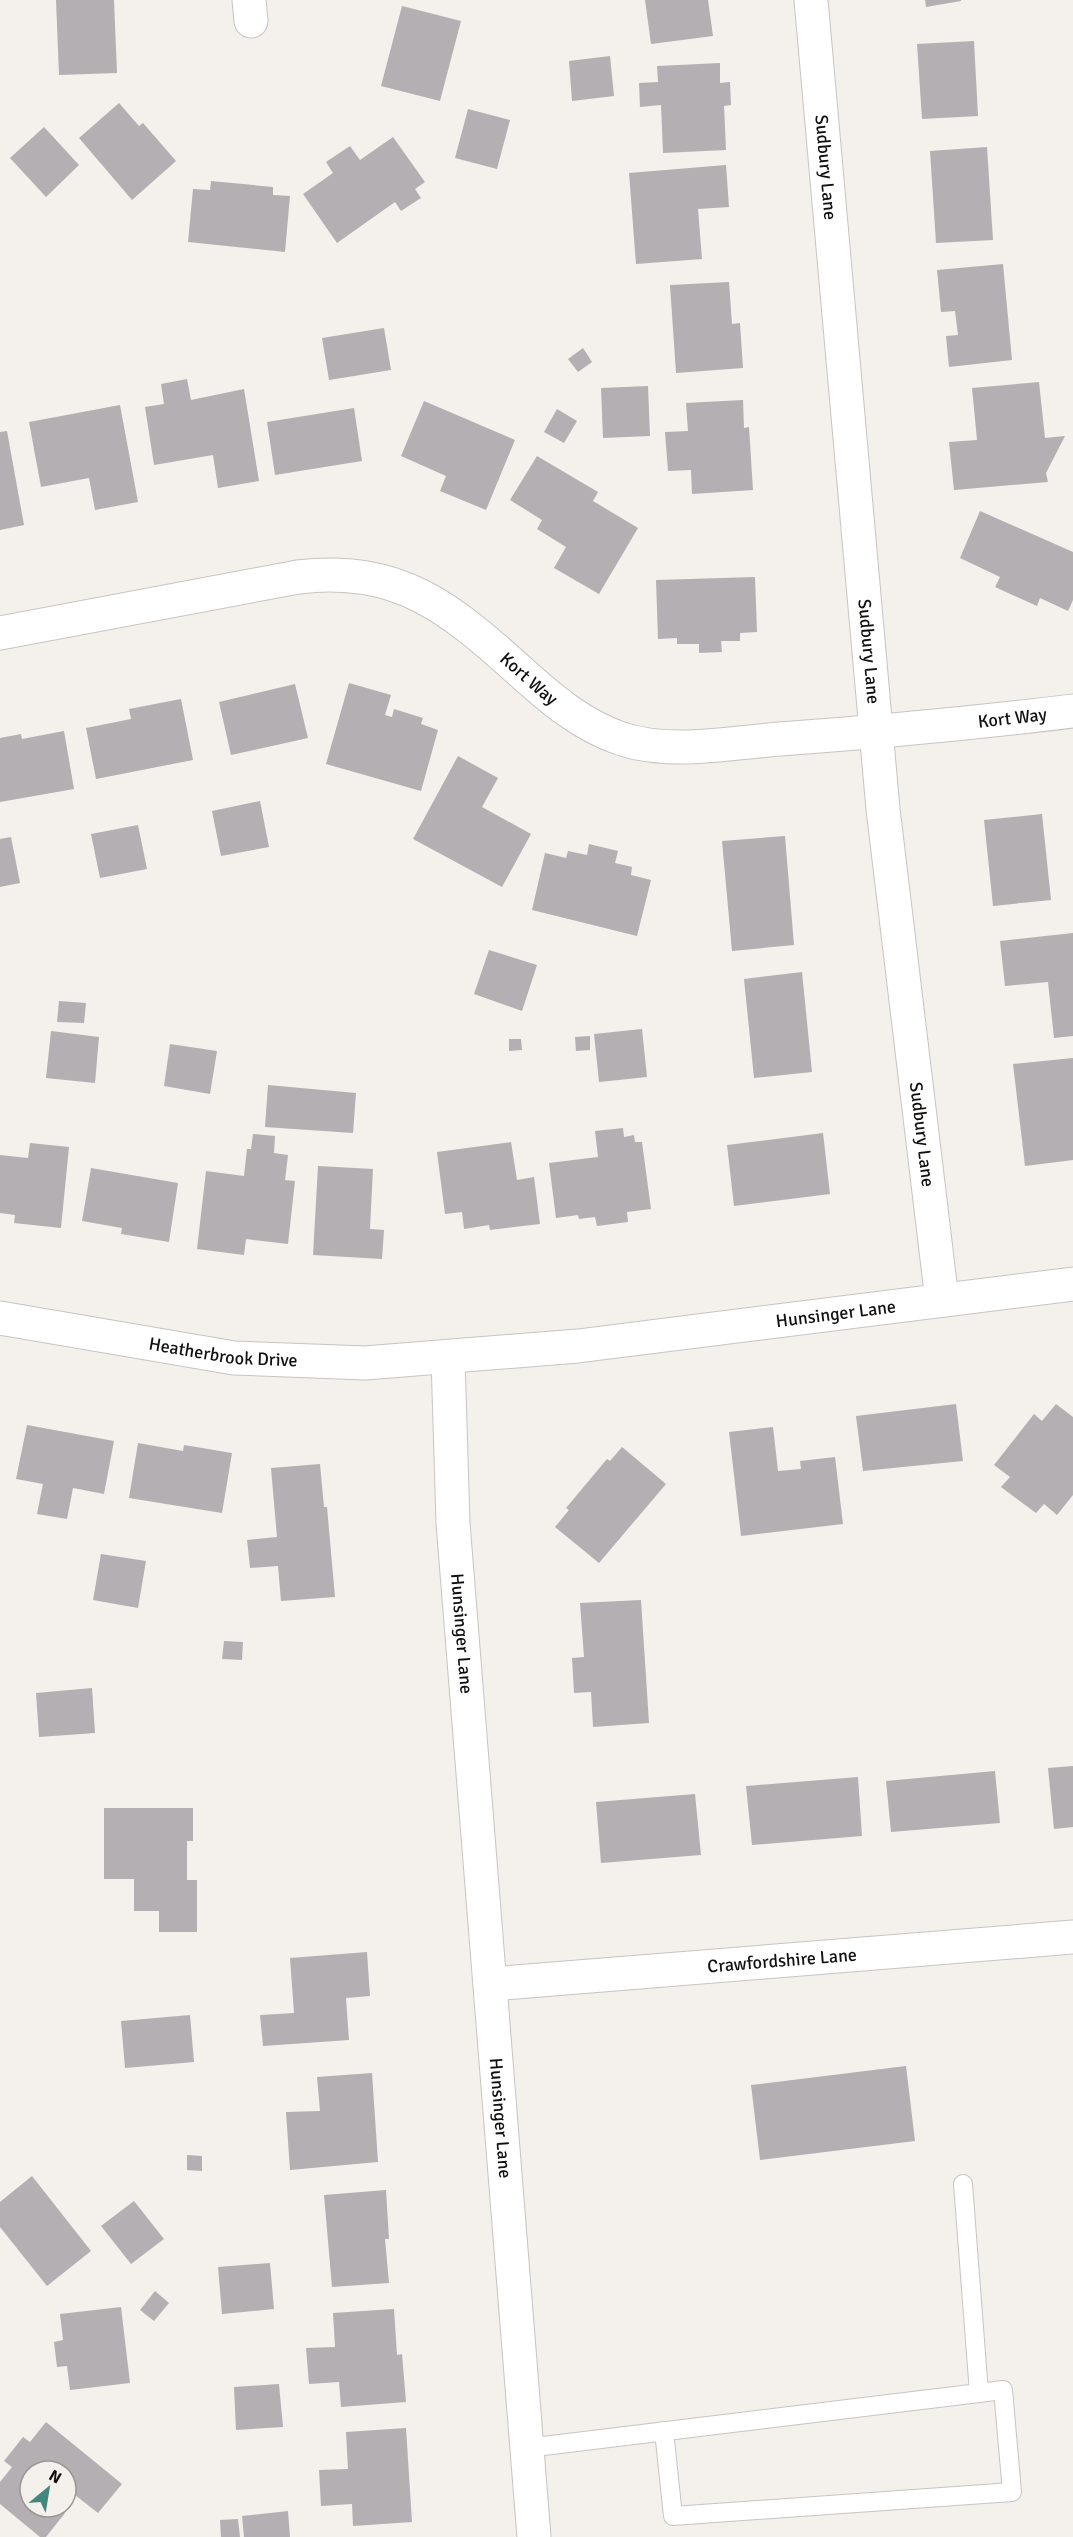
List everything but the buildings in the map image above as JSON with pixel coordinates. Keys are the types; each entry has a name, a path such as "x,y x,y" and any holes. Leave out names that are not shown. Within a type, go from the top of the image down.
{"street":[{"name":"Sudbury Lane","path":"811,0 868,662 878,732 883,809 942,1300"},
{"name":"Kort Way","path":"0,633 298,578 346,575 375,579 411,591 446,608 476,631 553,701 589,725 622,739 649,745 699,745 878,732 960,725 1073,711"},
{"name":"Hunsinger Lane","path":"534,2537 453,1523 448,1358 590,1344 1073,1284"},
{"name":"Heatherbrook Drive","path":"0,1318 234,1358 326,1364 448,1358"},
{"name":"Crawfordshire Lane","path":"491,1984 1073,1937"}],"lane":[{"path":"963,2184 979,2393"},
{"path":"526,2448 663,2431 1003,2390 1012,2492 673,2516 663,2431"}]}
